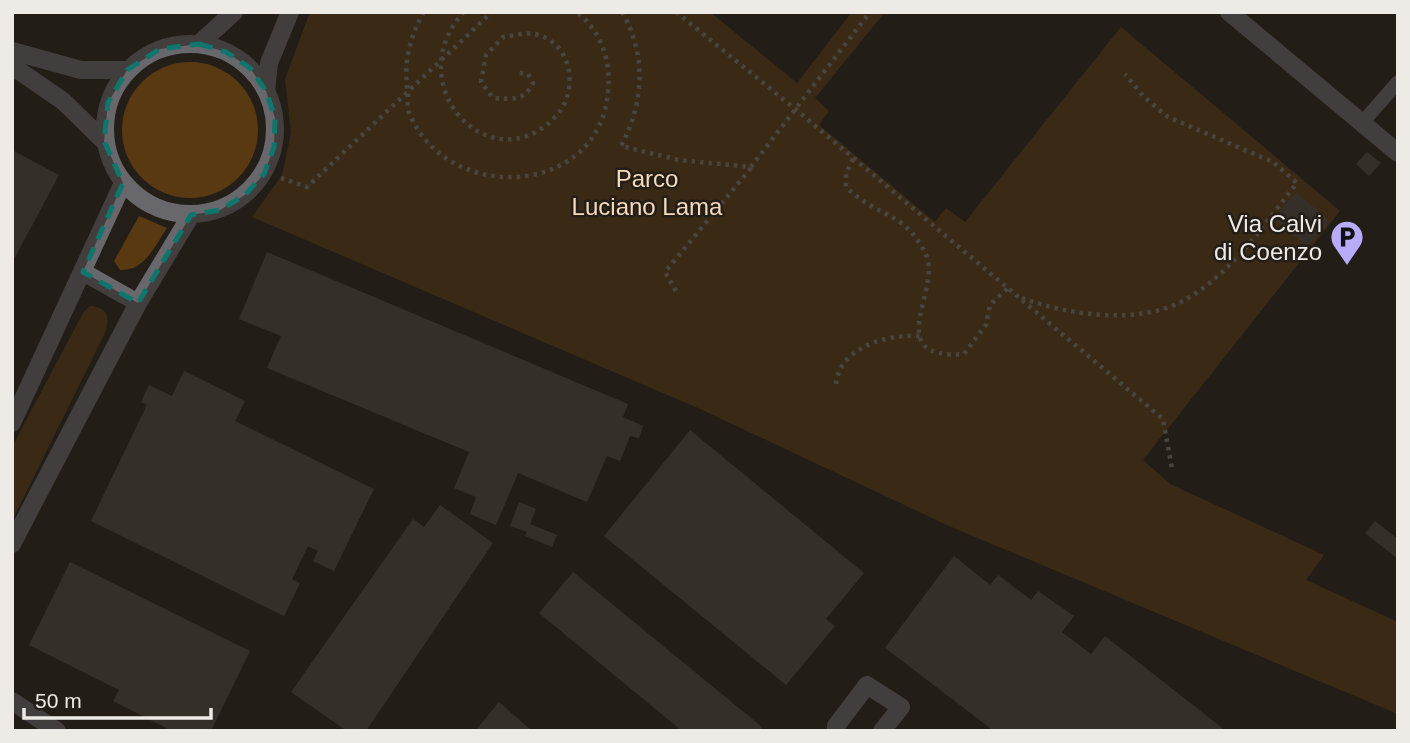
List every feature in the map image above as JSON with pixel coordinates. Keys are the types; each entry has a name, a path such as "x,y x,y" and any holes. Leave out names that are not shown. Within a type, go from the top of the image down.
{"street":[{"path":"199,44 234,12"},
{"path":"266,91 269,63 290,12"},
{"path":"1229,12 1398,153"},
{"path":"199,44 226,52 250,68 266,91 275,118 274,137 264,174 245,195 220,210 191,215 153,207 123,183 111,163 104,141 108,103 127,70 160,49 199,44"},
{"path":"12,51 81,70 127,70"},
{"path":"12,66 63,101 104,141"},
{"path":"12,423 123,183"},
{"path":"12,544 138,303 191,215"},
{"path":"83,272 138,303"},
{"path":"836,731 836,726 867,685 901,707 882,731"},
{"path":"12,701 57,731"}],"lane":[{"path":"1362,123 1398,82"}],"path":[{"path":"424,12 414,29 406,58 403,80 408,92 407,111 420,133 439,153 463,170 490,177 520,178 554,170 581,149 596,130 607,102 610,72 603,46 589,22 577,12"},
{"path":"464,12 447,36 442,60 442,90 458,116 486,136 513,140 537,131 558,115 568,90 569,67 561,47 535,34 503,37 486,55 481,82 493,98 516,100 528,93 533,83 528,74 516,72"},
{"path":"281,178 307,187 492,12"},
{"path":"622,12 639,53 641,82 628,132 621,146 679,160 751,167"},
{"path":"676,12 1163,419 1172,469"},
{"path":"676,291 665,272 751,167 870,12"},
{"path":"1018,296 1050,308 1118,315 1162,309 1189,298 1219,276 1297,183 1273,162 1168,117 1144,97 1125,74"},
{"path":"853,159 846,173 846,187 857,198 908,225 928,256 926,292 919,313 920,336 931,351 945,356 964,354 986,325 990,305 1008,288"},
{"path":"836,384 837,375 853,354 899,334 920,336"}],"highlighted area":[{"path":"199,44 226,52 250,68 266,91 275,118 274,147 264,174 245,195 220,210 191,215 138,303 83,272 123,183 104,141 108,103 127,70 160,49"}],"green space":[{"name":"Parco Luciano Lama","path":"310,12 710,12 797,83 852,12 885,12 815,98 829,111 819,125 935,222 946,208 965,222 1121,27 1340,211 1143,460 1170,484 1324,555 1306,580 1398,622 1398,714 949,526 698,408 252,217 282,175 291,133 285,79"},
{"path":"190,62 216,67 238,82 253,104 258,130 253,156 238,178 216,193 190,198 164,193 142,178 127,156 122,130 127,104 142,82 164,67"},
{"path":"139,216 167,228 142,262 136,267 120,270 114,261"},
{"path":"90,306 101,309 106,314 105,333 12,521 12,447 83,313"}],"building":[{"path":"12,150 59,175 12,263"},
{"path":"1367,152 1381,163 1369,176 1356,164"},
{"path":"1296,192 1330,221 1308,247 1274,218"},
{"path":"267,252 628,404 623,417 643,426 639,438 630,436 620,461 607,456 587,502 518,473 496,525 470,514 476,497 454,488 469,452 267,368 281,336 239,319"},
{"path":"184,371 245,401 235,421 374,489 334,571 313,561 318,551 308,546 292,579 300,583 284,616 91,521 147,405 141,402 149,385 172,396"},
{"path":"690,430 864,573 826,619 835,626 786,685 604,536"},
{"path":"519,502 536,509 530,524 557,535 552,547 525,536 527,532 510,526"},
{"path":"440,505 493,543 366,731 347,731 291,692 413,519 424,527"},
{"path":"1375,521 1398,539 1398,559 1365,533"},
{"path":"954,556 990,585 998,575 1031,600 1038,591 1074,616 1062,632 1091,654 1105,636 1226,731 994,731 885,648"},
{"path":"70,562 250,651 211,731 172,731 113,701 119,690 29,645"},
{"path":"573,572 762,727 759,731 682,731 539,613"},
{"path":"499,702 532,731 475,731"}],"place":[{"name":"Via Calvi di Coenzo","path":"1347,267"}]}
